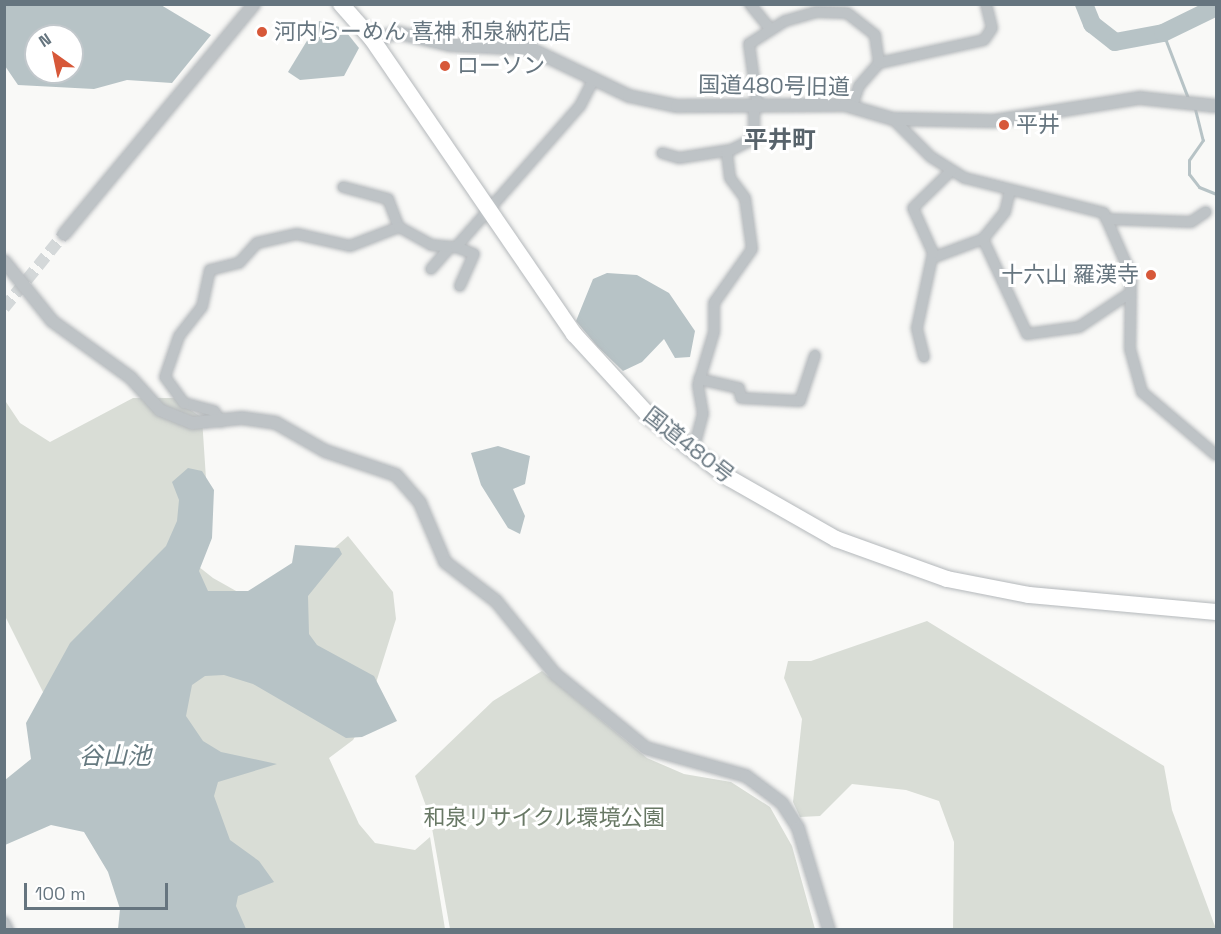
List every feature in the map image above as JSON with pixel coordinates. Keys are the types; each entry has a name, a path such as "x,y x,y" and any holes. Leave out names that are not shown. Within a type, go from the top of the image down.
{"highway":[{"name":"国道480号","path":"341,4 372,39 487,211 586,349 650,417 693,451 782,511 896,562 1029,595 1216,612"}],"street":[{"path":"64,234 254,4"},
{"path":"750,4 770,29"},
{"path":"852,107 859,86 879,63 984,40 992,28 986,4"},
{"path":"662,153 679,158 730,150 754,139 756,108 749,44 770,29 806,14 838,8 871,29 879,63"},
{"name":"国道480号旧道","path":"372,39 399,33 450,45 531,49 647,103 756,108 852,107 893,119 1004,121 1117,100 1216,106"},
{"path":"430,269 487,211 580,106 594,78"},
{"path":"893,119 908,138 952,170 1010,191 1104,213 1131,275 1130,348 1142,392 1216,455"},
{"path":"693,451 703,414 699,379 714,332 714,303 752,249 745,198 730,178 730,150"},
{"path":"924,357 917,328 932,258 913,208 952,170"},
{"path":"343,187 388,200 399,226 417,240 474,254 460,286"},
{"path":"932,258 983,239 1005,212 1010,191"},
{"path":"1106,219 1191,222 1206,212"},
{"path":"221,422 214,411 184,403 165,377 179,336 202,307 210,270 239,263 257,243 280,236 329,238 350,246 399,226"},
{"path":"983,239 1027,334 1079,327 1130,294"},
{"path":"4,261 52,321 92,354 116,366 160,410 193,423 221,422 242,418 276,423 325,451 396,475 420,503 445,562 496,601 555,674 646,748 746,776 782,803 798,828 830,930"},
{"path":"699,379 739,388 741,398 800,401 815,354"},
{"path":"4,922 8,930"}],"green space":[{"path":"133,398 174,398 202,418 207,494 184,555 213,578 245,596 324,557 348,536 393,592 396,619 364,721 353,740 329,758 359,824 375,843 415,850 430,837 445,929 137,929 63,732 5,616 4,399 20,423 50,442"},
{"path":"927,621 1164,766 1172,810 1216,929 953,929 954,842 939,801 906,790 852,784 820,816 800,817 793,802 802,719 784,678 788,661 811,661"},
{"name":"和泉リサイクル環境公園","path":"542,671 647,758 684,774 731,782 770,807 792,846 815,929 450,929 430,817 415,776 493,701"}],"water":[{"path":"4,5 161,5 211,35 172,83 127,80 94,89 18,85 5,66"},
{"path":"319,21 343,28 359,48 344,76 300,80 288,72"},
{"path":"607,273 637,275 669,293 695,331 690,357 675,358 664,339 642,362 623,371 598,347 576,321 593,279"},
{"path":"498,446 530,456 525,484 513,489 525,516 520,534 508,528 481,485 471,453"},
{"name":"谷山池","path":"188,468 202,471 214,490 212,538 199,571 208,591 248,591 292,563 295,545 339,548 342,554 308,596 309,634 317,645 374,676 397,721 362,737 346,738 253,684 224,675 205,676 192,685 186,716 203,741 221,752 277,764 218,782 214,796 230,840 259,861 274,882 238,896 236,906 246,929 118,929 120,909 108,872 84,832 51,825 5,845 5,780 31,759 26,723 70,643 166,546 177,521 179,500 172,482"}],"waterway":[{"path":"1084,4 1092,24 1115,42 1163,33 1216,7"},
{"path":"1163,33 1188,98"},
{"path":"1195,109 1203,140 1189,160 1189,174 1199,187 1216,194"}],"tunnel":[{"path":"4,308 64,234"}],"place":[{"name":"河内らーめん 喜神 和泉納花店","path":"262,32"},
{"name":"ローソン","path":"445,66"},
{"name":"平井","path":"1004,125"},
{"name":"十六山 羅漢寺","path":"1151,275"}],"district":[{"name":"平井町","path":"780,140"}]}
